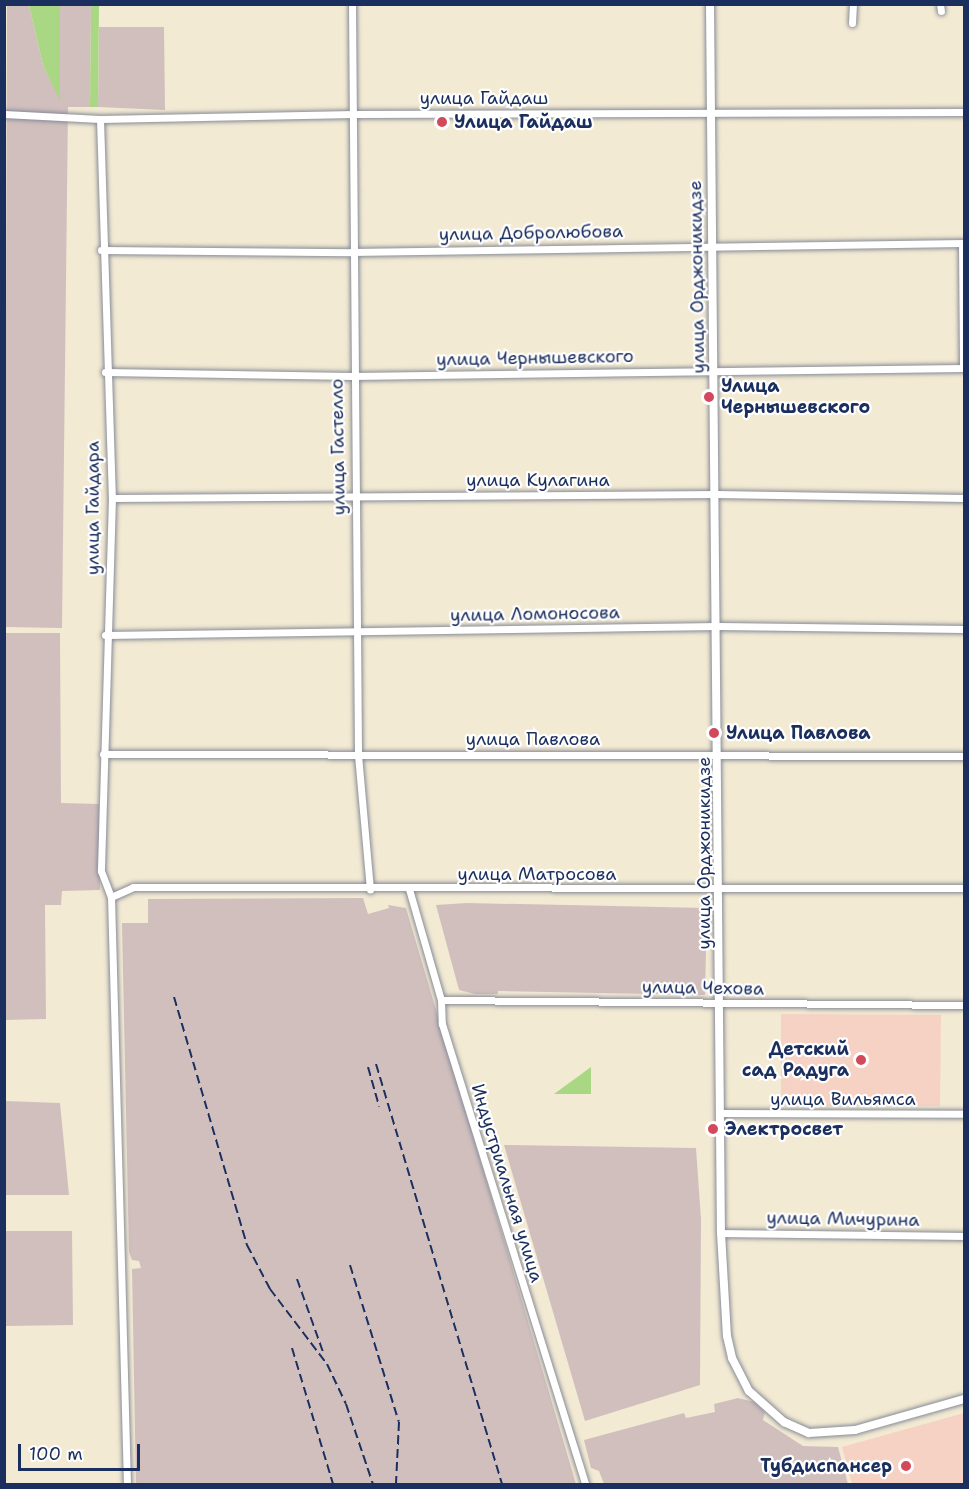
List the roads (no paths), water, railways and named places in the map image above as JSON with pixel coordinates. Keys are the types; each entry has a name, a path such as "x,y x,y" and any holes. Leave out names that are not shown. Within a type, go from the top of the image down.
{"street":[{"name":"улица Гастелло","path":"352,4 354,114 351,252 358,754 370,889"},
{"name":"улица Орджоникидзе","path":"710,4 720,753 721,1233 727,1336 739,1375 755,1398 796,1429 823,1434 855,1430 964,1399"},
{"path":"852,23 853,4"},
{"name":"улица Гайдаш","path":"4,114 100,119 354,114 964,112"},
{"name":"улица Гайдара","path":"100,119 101,250 111,498 105,635 102,870 111,897"},
{"name":"улица Добролюбова","path":"101,250 351,252 713,244 963,243 964,368"},
{"name":"улица Чернышевского","path":"105,372 352,376 964,368"},
{"name":"улица Кулагина","path":"111,498 716,494 964,498"},
{"name":"улица Ломоносова","path":"105,635 718,626 964,628"},
{"name":"улица Павлова","path":"103,754 720,753 964,756"},
{"name":"улица Матросова","path":"111,897 133,887 964,888"},
{"name":"Индустриальная улица","path":"409,889 441,1000 442,1024 585,1485"},
{"path":"111,897 127,1485"},
{"name":"улица Чехова","path":"441,1000 964,1005"},
{"name":"улица Вильямса","path":"721,1113 964,1114"},
{"name":"улица Мичурина","path":"721,1233 964,1236"}],"railway":[{"path":"174,997 247,1245 270,1289 327,1364 346,1404 373,1484"},
{"path":"376,1064 502,1484"},
{"path":"368,1067 379,1106"},
{"path":"350,1265 399,1422 396,1484"},
{"path":"297,1279 323,1352"},
{"path":"292,1348 333,1484"}],"place":[{"name":"Улица Гайдаш","path":"442,122"},
{"name":"Улица Чернышевского","path":"709,397"},
{"name":"Улица Павлова","path":"714,733"},
{"name":"Детский сад Радуга","path":"861,1060"},
{"name":"Электросвет","path":"713,1129"},
{"name":"Тубдиспансер","path":"906,1466"}]}
